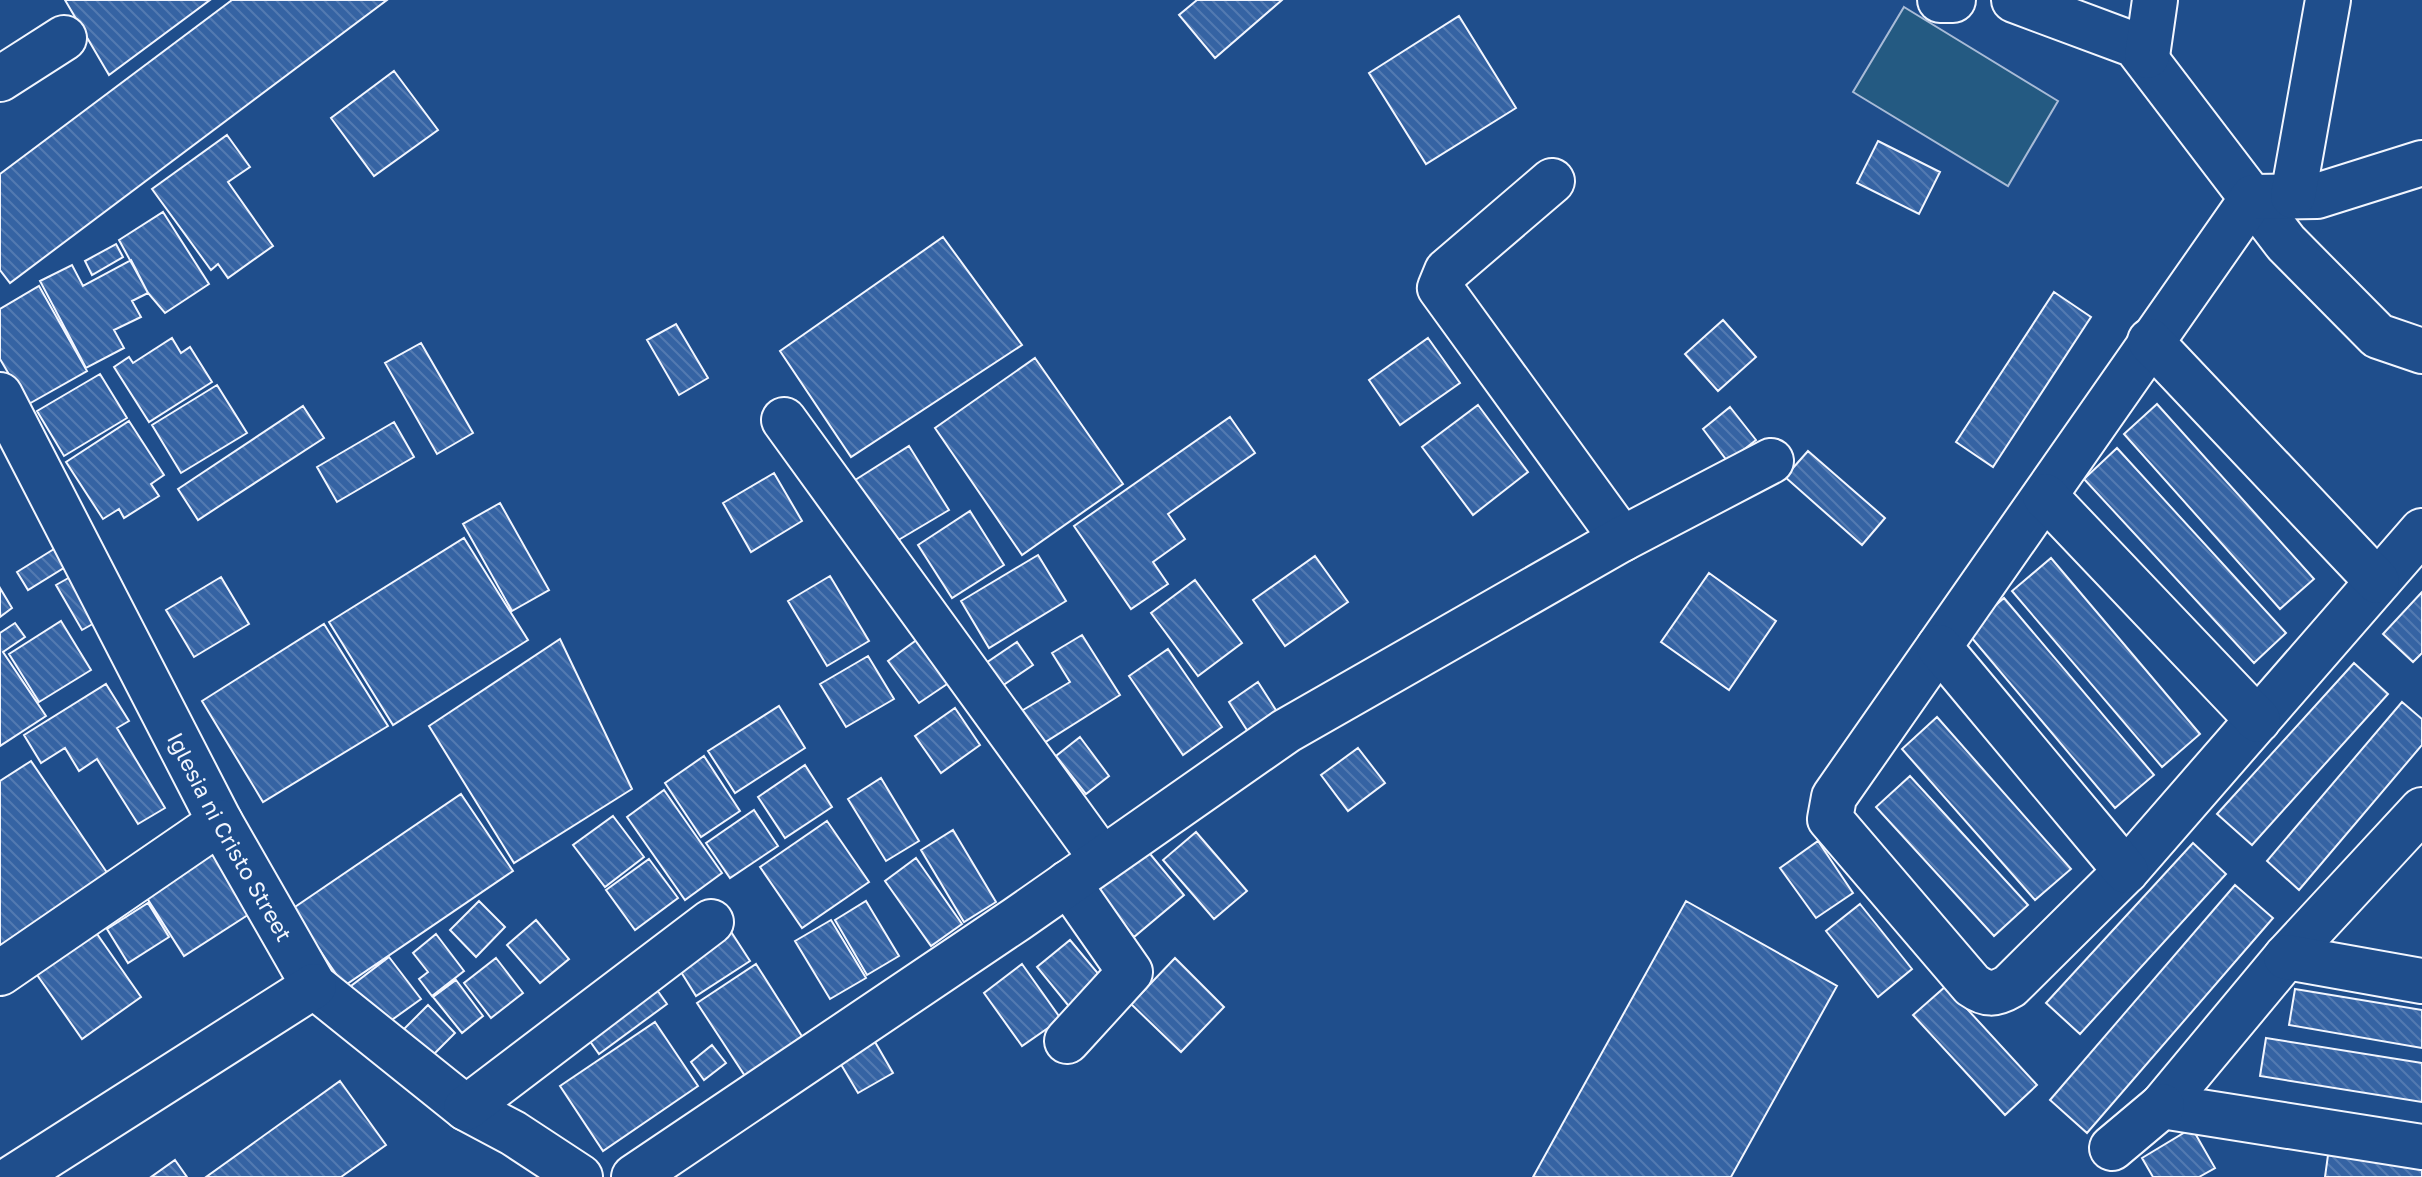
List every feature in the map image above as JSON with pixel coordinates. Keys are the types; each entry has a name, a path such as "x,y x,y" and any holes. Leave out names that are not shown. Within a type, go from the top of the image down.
{"street":[{"path":"1940,0 1953,0"},
{"path":"2014,0 2135,45 2273,196 2286,243 2378,336 2422,351"},
{"path":"2147,56 2155,0"},
{"path":"2328,0 2273,196 2150,341 1834,797 1830,819 1972,985 1984,993 1998,993 2010,986 2126,871 2422,531"},
{"path":"0,79 64,38"},
{"path":"2273,196 2317,196 2422,163"},
{"path":"1552,181 1447,271 1440,288 1622,539"},
{"path":"2150,341 2377,581"},
{"name":"Iglesia ni Cristo Street","path":"0,395 220,822 314,986 466,1108 513,1133 580,1177"},
{"path":"784,420 1085,871 1130,972 1067,1041"},
{"path":"634,1177 1286,731 1622,539 1771,461"},
{"path":"2045,496 2258,720"},
{"path":"1939,647 2126,871"},
{"path":"2112,1148 2162,1106 2286,957 2422,810"},
{"path":"0,973 220,822"},
{"path":"466,1108 711,922"},
{"path":"2286,957 2422,981"},
{"path":"14,1177 314,986"},
{"path":"2162,1106 2422,1147"}],"shaded area":[{"path":"1904,7 2058,101 2008,186 1853,92"}],"building":[{"path":"65,0 210,0 109,75"},
{"path":"232,0 387,0 10,283 0,270 0,174"},
{"path":"1197,0 1282,0 1215,58 1179,15"},
{"path":"1459,16 1516,108 1426,164 1369,73"},
{"path":"394,71 438,130 374,176 331,118"},
{"path":"227,135 250,167 228,182 273,246 228,278 218,264 211,270 152,189"},
{"path":"1878,141 1940,172 1919,214 1857,183"},
{"path":"163,212 209,284 165,313 148,293 119,240"},
{"path":"943,237 1022,345 851,457 780,351"},
{"path":"116,244 123,257 92,275 85,261"},
{"path":"131,260 148,293 132,301 141,317 114,330 124,348 86,368 40,281 72,265 83,286"},
{"path":"39,286 87,371 27,405 0,359 0,309"},
{"path":"2054,292 2091,317 1993,467 1956,442"},
{"path":"1723,320 1756,357 1718,391 1685,354"},
{"path":"676,324 708,378 679,395 647,340"},
{"path":"172,338 181,353 190,347 212,382 149,422 114,367 129,357 133,363"},
{"path":"1428,338 1460,383 1400,425 1369,380"},
{"path":"421,343 473,433 437,454 385,363"},
{"path":"1035,358 1123,484 1022,555 935,428"},
{"path":"100,374 127,418 64,456 37,411"},
{"path":"217,385 247,433 181,473 152,425"},
{"path":"2157,404 2314,579 2280,609 2124,434"},
{"path":"1478,405 1528,472 1473,515 1422,447"},
{"path":"303,406 324,438 198,520 178,489"},
{"path":"1730,407 1756,440 1728,462 1703,429"},
{"path":"1230,417 1255,453 1168,514 1185,539 1153,562 1168,584 1131,609 1074,526"},
{"path":"129,421 164,475 151,484 159,496 124,518 119,509 103,519 66,462"},
{"path":"394,422 414,457 337,502 317,467"},
{"path":"909,446 949,510 890,545 852,482"},
{"path":"2117,448 2286,633 2254,663 2084,479"},
{"path":"1808,451 1885,518 1862,545 1785,477"},
{"path":"774,473 802,521 751,552 723,503"},
{"path":"500,503 549,590 512,611 463,524"},
{"path":"970,511 1004,565 952,598 918,545"},
{"path":"464,538 528,640 393,725 329,622"},
{"path":"62,544 75,561 28,590 17,572"},
{"path":"1038,555 1066,601 989,648 961,601"},
{"path":"1315,556 1348,602 1285,646 1253,600"},
{"path":"2051,558 2200,734 2162,767 2012,591"},
{"path":"79,572 105,617 82,630 56,585"},
{"path":"1709,573 1776,621 1729,690 1661,642"},
{"path":"830,576 869,641 827,666 788,601"},
{"path":"221,577 249,624 194,657 166,610"},
{"path":"1195,580 1242,643 1198,676 1151,613"},
{"path":"0,588 12,608 0,617"},
{"path":"2422,592 2422,653 2413,662 2383,634"},
{"path":"2004,598 2154,775 2115,808 1966,631"},
{"path":"61,621 91,670 39,702 9,654"},
{"path":"15,623 25,637 3,652 46,716 0,746 0,633"},
{"path":"324,624 388,726 263,802 202,701"},
{"path":"1082,635 1120,695 1039,746 1018,713 1070,682 1052,653"},
{"path":"922,636 953,680 919,703 888,661"},
{"path":"560,639 632,789 514,863 429,726"},
{"path":"1017,642 1033,665 996,690 980,667"},
{"path":"1168,649 1222,727 1183,755 1129,676"},
{"path":"868,656 894,699 846,727 820,684"},
{"path":"2354,663 2388,694 2252,845 2217,814"},
{"path":"1258,682 1281,718 1252,738 1229,702"},
{"path":"106,684 129,721 117,728 165,808 138,824 97,759 79,771 65,748 41,763 24,735"},
{"path":"2402,702 2422,719 2422,745 2299,890 2267,861"},
{"path":"779,706 805,748 735,793 708,751"},
{"path":"955,708 980,745 941,773 915,736"},
{"path":"1937,717 2071,869 2035,900 1902,749"},
{"path":"1080,737 1109,776 1086,794 1056,756"},
{"path":"1358,748 1385,783 1348,811 1321,775"},
{"path":"704,756 740,811 701,837 665,783"},
{"path":"31,761 112,880 0,953 0,781"},
{"path":"805,765 832,807 785,838 758,797"},
{"path":"1910,776 2028,905 1994,936 1876,807"},
{"path":"881,778 919,841 886,861 848,799"},
{"path":"664,790 722,873 685,900 627,817"},
{"path":"461,794 513,871 344,986 292,909"},
{"path":"754,810 778,846 730,878 706,843"},
{"path":"613,816 644,857 605,887 573,845"},
{"path":"827,821 869,882 802,928 760,867"},
{"path":"953,830 996,902 964,922 921,850"},
{"path":"1196,832 1247,891 1214,919 1163,860"},
{"path":"1818,841 1853,893 1816,918 1780,868"},
{"path":"2193,843 2226,874 2080,1034 2046,1003"},
{"path":"1146,849 1184,895 1134,937 1095,891"},
{"path":"215,850 254,911 184,956 145,895"},
{"path":"916,858 962,924 931,946 885,881"},
{"path":"649,859 678,898 635,930 606,890"},
{"path":"2235,885 2273,918 2087,1133 2050,1100"},
{"path":"479,901 505,927 476,957 450,930"},
{"path":"866,901 899,956 867,975 835,920"},
{"path":"1686,901 1837,986 1731,1177 1533,1177"},
{"path":"148,903 169,937 128,963 107,929"},
{"path":"1860,904 1912,969 1878,997 1826,931"},
{"path":"536,920 569,959 540,983 507,945"},
{"path":"831,920 866,978 830,999 795,941"},
{"path":"726,924 750,961 696,996 673,959"},
{"path":"95,931 141,997 82,1039 35,972"},
{"path":"436,934 464,971 432,996 419,979 428,972 413,953"},
{"path":"1070,940 1106,983 1072,1010 1037,967"},
{"path":"389,957 421,999 382,1027 351,986"},
{"path":"496,958 523,993 491,1018 464,983"},
{"path":"1175,958 1224,1007 1181,1052 1131,1004"},
{"path":"756,964 803,1038 745,1076 697,1003"},
{"path":"1022,964 1061,1019 1022,1046 984,993"},
{"path":"456,980 483,1016 462,1033 433,997"},
{"path":"650,980 667,1004 599,1054 582,1030"},
{"path":"1946,986 2037,1085 2005,1115 1913,1015"},
{"path":"2295,989 2422,1010 2422,1048 2289,1025"},
{"path":"428,1005 455,1033 425,1063 398,1035"},
{"path":"655,1022 698,1086 603,1151 560,1086"},
{"path":"871,1035 893,1073 858,1093 836,1056"},
{"path":"2266,1038 2422,1063 2422,1102 2260,1076"},
{"path":"712,1045 726,1063 704,1080 691,1062"},
{"path":"340,1081 386,1145 341,1177 206,1177"},
{"path":"2192,1128 2215,1168 2199,1177 2153,1177 2142,1158"},
{"path":"2328,1155 2422,1166 2422,1177 2325,1177"},
{"path":"175,1160 187,1177 151,1177"}]}
